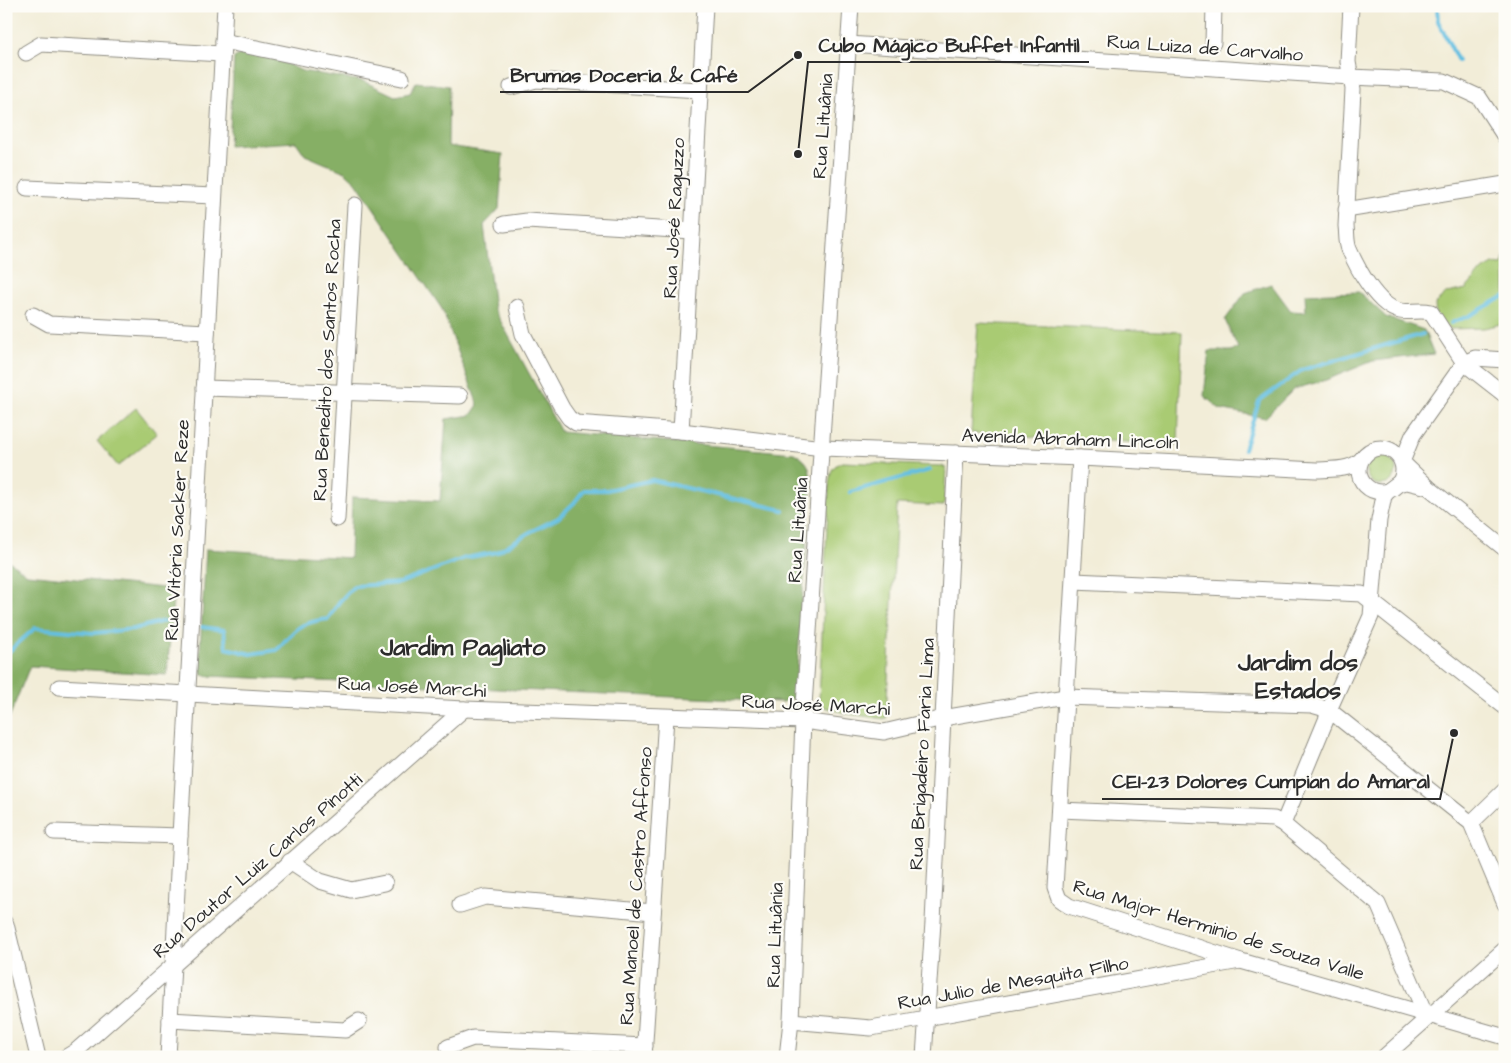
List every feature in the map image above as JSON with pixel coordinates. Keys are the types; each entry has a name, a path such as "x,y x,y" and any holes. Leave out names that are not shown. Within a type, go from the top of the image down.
{"street":[{"name":"Rua Vitória Sacker Reze","path":"168,1057 225,6"},
{"name":"Rua José Raguzzo","path":"682,431 705,6"},
{"name":"Rua Lituânia","path":"787,1057 791,1022 803,721 823,448 850,6"},
{"path":"1213,43 1214,6"},
{"path":"1351,6 1348,62 1353,89 1346,210 1348,247 1372,291 1385,304 1399,311 1424,310 1431,312 1464,362 1505,395"},
{"path":"26,53 41,44 222,47 402,78"},
{"name":"Rua Luiza de Carvalho","path":"848,44 1444,82 1479,97 1505,137"},
{"path":"511,87 536,80 700,90"},
{"path":"1346,210 1505,184"},
{"path":"27,188 214,196"},
{"name":"Rua Benedito dos Santos Rocha","path":"337,518 355,204"},
{"path":"504,224 527,221 692,231"},
{"name":"Avenida Abraham Lincoln","path":"517,307 523,334 569,418 576,423 682,431 823,448 956,454 1080,458 1316,470 1343,469 1363,458"},
{"path":"33,316 49,324 207,332"},
{"path":"1283,824 1326,720 1328,710 1371,616 1381,506 1403,472 1402,462 1413,435 1464,362 1474,358 1505,360"},
{"path":"204,388 460,396"},
{"path":"1379,520 1376,501 1360,475 1363,458 1371,450 1386,448 1404,441 1413,435"},
{"path":"1386,448 1393,451 1428,487 1505,549"},
{"name":"Rua Brigadeiro Faria Lima","path":"924,1057 956,454"},
{"name":"Rua Major Herminio de Souza Valle","path":"1080,458 1055,888 1059,899 1069,906 1241,961 1505,1036"},
{"name":"Avenida Abraham Lincoln","path":"1316,470 1354,477 1366,485"},
{"path":"1366,485 1380,492 1407,482 1428,487"},
{"path":"1074,581 1362,594 1505,707"},
{"name":"Rua José Marchi","path":"59,687 464,709 803,721 884,732 943,718 1065,697 1312,706 1328,710 1471,823 1505,904"},
{"name":"Rua Doutor Luiz Carlos Pinotti","path":"71,1054 464,709"},
{"name":"Rua Manoel de Castro Affonso","path":"645,1051 666,717"},
{"path":"1471,823 1505,790"},
{"path":"1060,810 1274,819 1283,824 1378,904 1428,1014"},
{"path":"54,832 180,836"},
{"path":"290,861 320,880 351,890 386,883"},
{"path":"460,905 485,898 653,912"},
{"path":"6,924 38,1057"},
{"path":"1189,944 1194,949 1196,956 1195,964 1190,970"},
{"path":"1384,1057 1428,1014 1505,948"},
{"name":"Rua Julio de Mesquita Filho","path":"791,1022 871,1028 1241,961"},
{"path":"170,1020 345,1030 359,1021"},
{"path":"448,1047 473,1038 645,1051"}],"green space":[{"path":"246,51 268,55 302,71 363,81 395,96 410,93 416,82 449,86 448,146 503,154 499,209 484,225 494,309 561,432 794,453 803,459 808,466 811,485 795,696 783,702 209,676 202,674 199,668 206,549 350,558 352,497 440,501 446,419 471,415 478,405 442,309 356,182 345,172 305,155 296,142 229,146 234,58"},
{"path":"1505,255 1505,323 1484,328 1451,329 1436,320 1435,304 1447,293 1466,289 1481,271 1493,264 1502,265"},
{"path":"1271,284 1291,311 1306,312 1305,294 1359,292 1386,317 1424,330 1434,354 1373,361 1326,380 1294,389 1265,418 1220,409 1204,396 1209,351 1231,351 1238,348 1225,320 1245,293"},
{"path":"978,323 1182,332 1178,445 971,433"},
{"path":"136,408 157,434 118,466 97,441"},
{"path":"1381,455 1392,459 1396,470 1392,481 1381,485 1370,481 1366,470 1370,459"},
{"path":"842,462 942,466 946,468 944,506 897,504 886,719 847,714 822,706 819,700 829,485 832,471 835,466"},
{"path":"6,559 27,574 174,589 167,675 30,666 9,718 6,718"}],"waterway":[{"path":"1437,6 1438,21 1458,61"},
{"path":"1451,323 1469,316 1505,296"},
{"path":"1244,449 1259,401 1302,370 1423,334"},
{"path":"850,492 930,470"},
{"path":"202,627 224,630 226,648 251,654 277,650 299,628 311,622 328,619 339,602 354,586 400,583 465,558 497,552 558,518 574,503 584,490 607,490 652,480 783,510"},
{"path":"6,654 35,628 94,633 134,629 164,621"}],"place":[{"name":"Brumas Doceria & Café","path":"798,55"},
{"name":"Cubo Mágico Buffet Infantil","path":"798,154"},
{"name":"CEI-23 Dolores Cumpian do Amaral","path":"1454,733"}],"district":[{"name":"Jardim Pagliato","path":"463,647"},
{"name":"Jardim dos Estados","path":"1298,676"}]}
